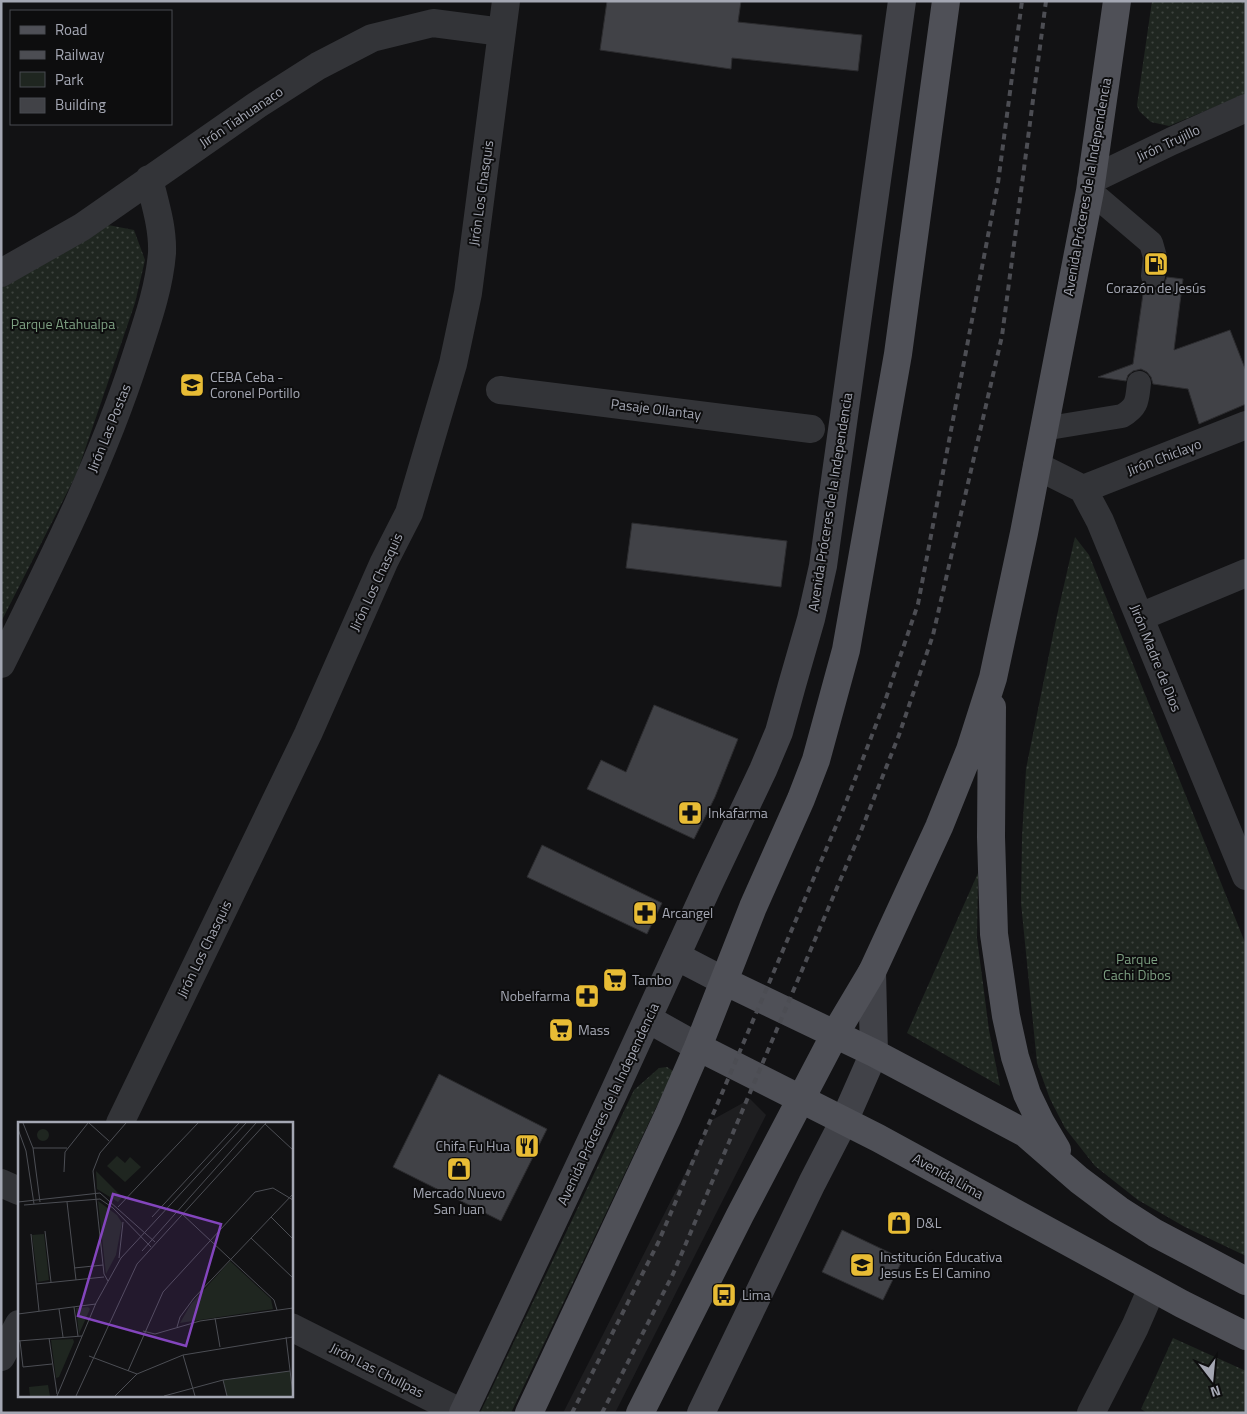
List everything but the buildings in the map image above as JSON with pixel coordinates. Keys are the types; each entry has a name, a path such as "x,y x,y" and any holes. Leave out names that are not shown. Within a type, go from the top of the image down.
{"main road":[{"name":"Avenida Próceres de la Independencia","path":"463,1413 648,1019 776,740 811,619 822,566 902,1"},
{"path":"529,1413 668,1116 698,1047 753,907 791,823 816,760 846,650 898,354 946,1"},
{"name":"Avenida Próceres de la Independencia","path":"640,1413 800,1100 835,1034 872,972 942,818 970,750 993,678 1037,466 1090,185 1117,1"},
{"path":"993,678 991,837 994,934 1006,1016 1015,1057 1027,1094 1040,1122 1069,1171"},
{"path":"676,956 874,1053 1025,1132 1069,1171 1119,1210 1155,1233 1246,1281"},
{"name":"Avenida Próceres de la Independencia","path":"702,1413 808,1191 844,1121 874,1053 872,972"},
{"name":"Avenida Lima","path":"648,1019 698,1047 844,1121 1216,1322 1246,1336"}],"street":[{"name":"Jirón Los Chasquis","path":"120,1122 308,734 384,562 409,513 452,364 468,293 506,1"},
{"name":"Jirón Tiahuanaco","path":"1,273 82,227 257,105 310,71 372,38 433,24 502,32"},
{"name":"Jirón Trujillo","path":"1090,185 1172,141 1246,108"},
{"name":"Jirón Las Postas","path":"1,664 63,538 122,399 154,299 162,252 159,218 149,179"},
{"name":"Pasaje Ollantay","path":"500,390 811,429"},
{"name":"Jirón Chiclayo","path":"1083,489 1246,425"},
{"path":"1037,466 1083,489"},
{"name":"Jirón Madre de Dios","path":"1083,489 1100,521 1246,876"},
{"path":"1140,617 1246,573"},
{"path":"1,1183 18,1191"},
{"path":"1091,1413 1135,1327 1152,1288"},
{"path":"1,1357 18,1326"},
{"name":"Jirón Las Chullpas","path":"292,1328 463,1413"}],"lane":[{"path":"1090,185 1151,243 1155,257 1153,276"},
{"path":"1044,429 1122,416 1131,411 1137,403 1139,382"}],"shaded area":[{"path":"750,1099 766,1115 615,1413 563,1413 712,1120"}],"green space":[{"path":"1152,1 1246,1 1246,94 1169,126 1151,122 1139,111 1137,105"},
{"name":"Parque Atahualpa","path":"108,225 134,230 145,260 135,303 77,473 1,622 1,288"},
{"name":"Parque Cachi Dibos","path":"1075,537 1089,555 1246,945 1246,1256 1185,1227 1138,1200 1095,1166 1065,1128 1050,1099 1037,1063 1021,903 1026,769"},
{"path":"978,873 977,938 989,1030 1000,1086 907,1033"},
{"path":"667,1067 673,1071 671,1076 511,1413 480,1413 634,1090 659,1068"},
{"path":"1173,1338 1246,1371 1246,1413 1147,1413 1141,1409"}],"railway":[{"path":"572,1413 658,1243 845,805 884,704 918,604 998,183 1022,1"},
{"path":"602,1413 673,1274 859,836 899,735 933,635 1002,336 1046,1"}],"place":[{"name":"Corazón de Jesús","path":"1156,264"},
{"name":"CEBA Ceba - Coronel Portillo","path":"192,385"},
{"name":"Inkafarma","path":"690,813"},
{"name":"Arcangel","path":"645,913"},
{"name":"Tambo","path":"615,980"},
{"name":"Nobelfarma","path":"587,996"},
{"name":"Mass","path":"561,1030"},
{"name":"Chifa Fu Hua","path":"527,1146"},
{"name":"Mercado Nuevo San Juan","path":"459,1169"},
{"name":"D&L","path":"899,1223"},
{"name":"Institución Educativa Jesus Es El Camino","path":"862,1265"},
{"name":"Lima","path":"724,1295"}]}
